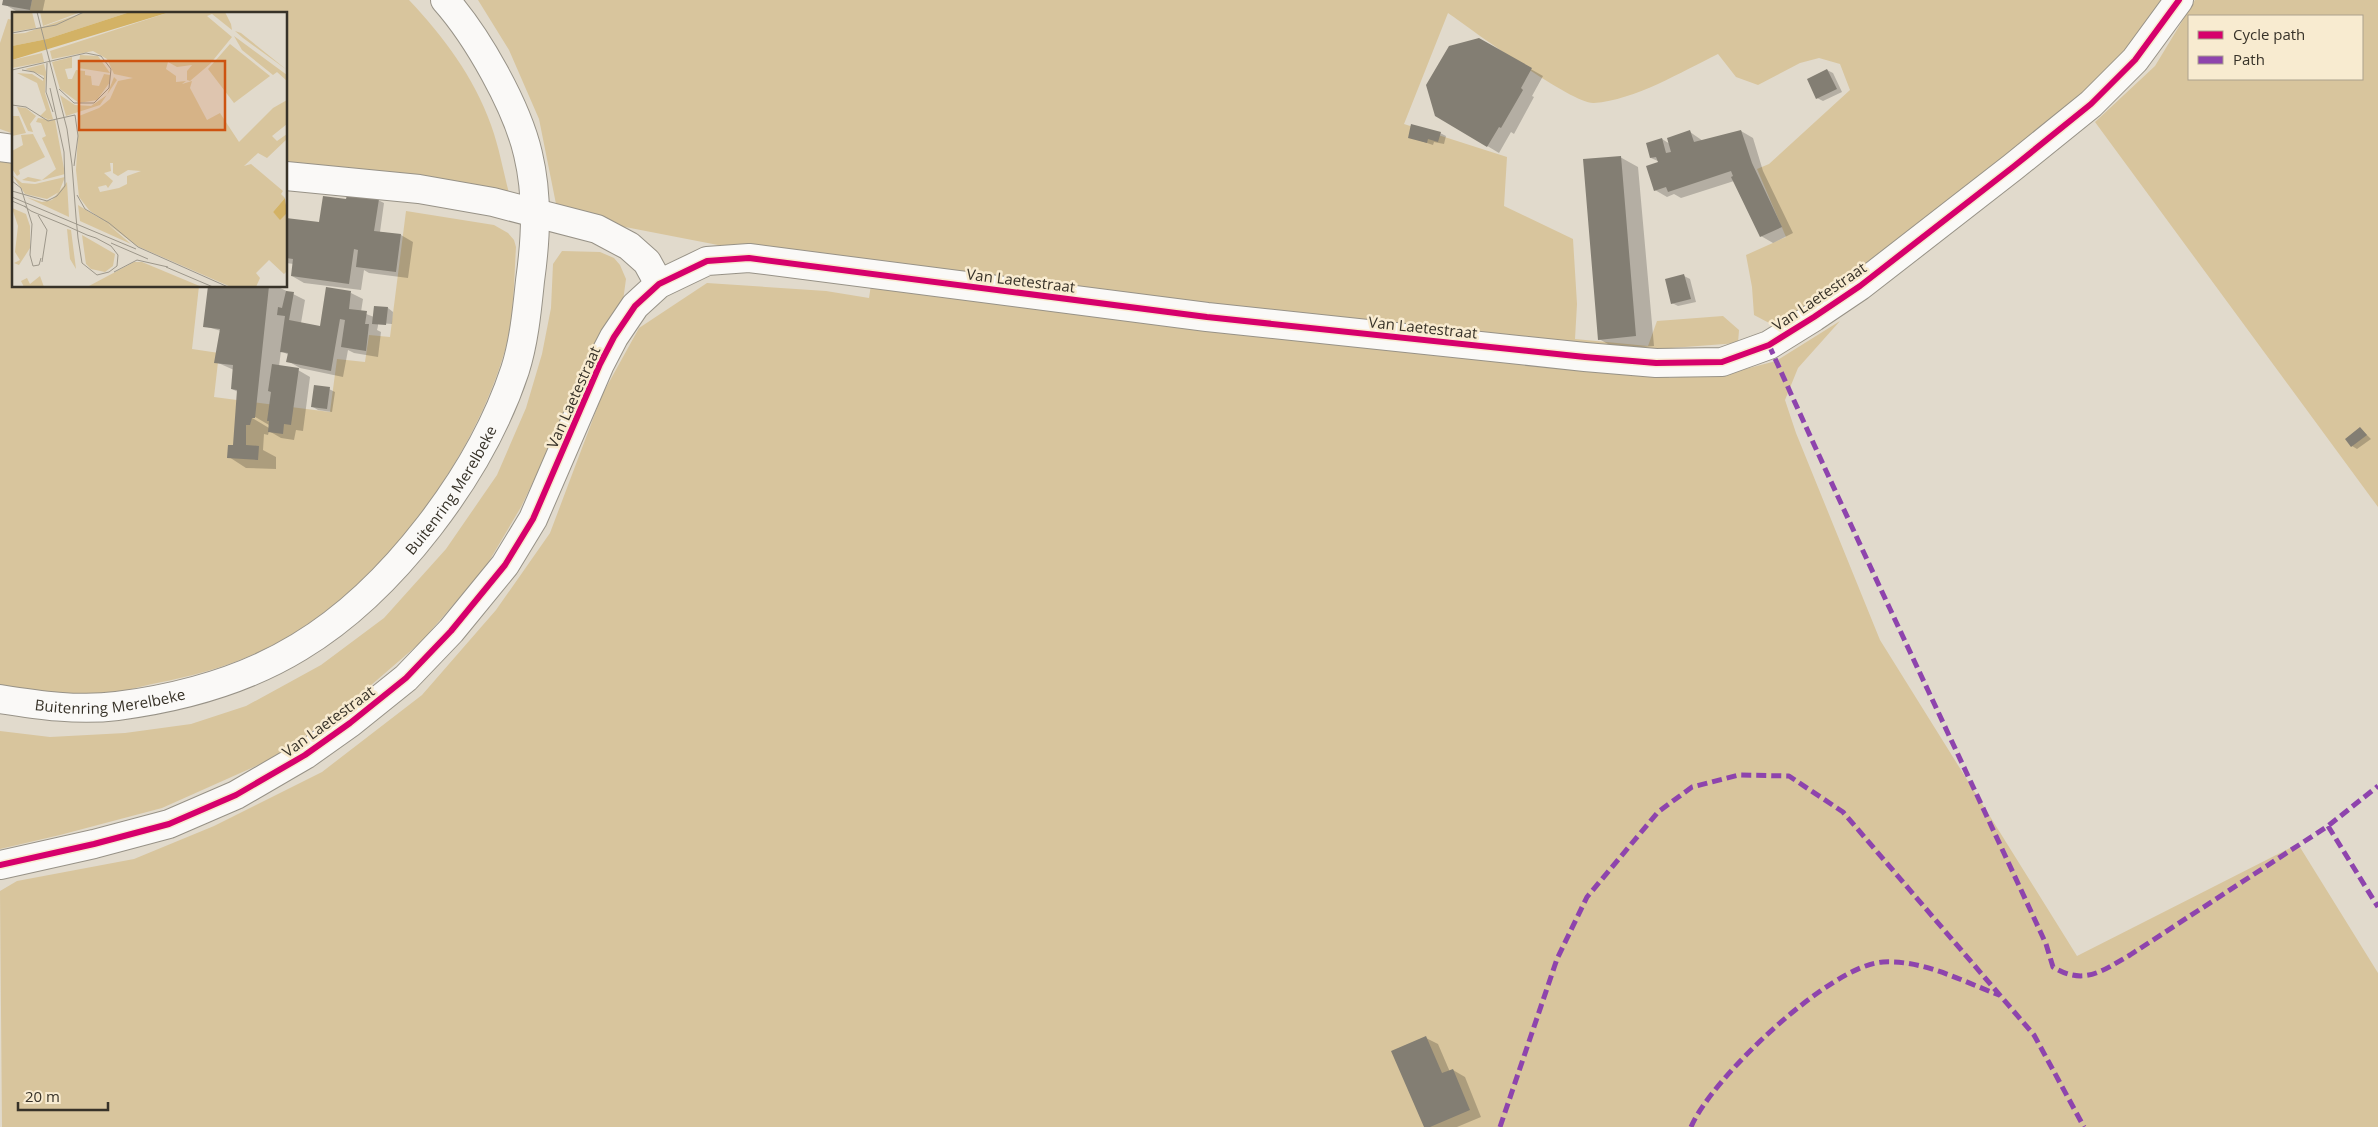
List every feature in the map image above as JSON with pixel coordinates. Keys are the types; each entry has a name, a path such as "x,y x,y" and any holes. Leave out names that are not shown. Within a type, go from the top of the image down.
{"main road":[{"name":"Buitenring Merelbeke","path":"0,699 51,706 115,706 180,694 241,676 290,651 351,610 402,560 451,495 487,437 515,369 526,319 536,215 528,155 520,127 488,64 462,20 445,0"},
{"name":"Van Laetestraat","path":"0,865 94,844 162,826 236,795 305,755 350,723 406,678 451,631 505,565 533,519 600,364 614,337 635,306 659,284 707,261 749,258 1206,317 1585,357 1691,364 1722,362 1769,345 1860,286 2091,104 2135,60 2179,0"},
{"path":"288,176 419,189 493,202 536,215 597,229 629,246 647,262 659,284"}],"shaded area":[{"path":"32,0 409,0 434,28 467,74 476,90 494,133 509,193 288,165 288,12 29,12"},
{"path":"478,0 2169,0 2132,49 2058,116 1800,317 1773,325 1754,315 1752,287 1746,255 1786,237 1757,169 1769,164 1850,90 1840,64 1819,58 1800,63 1758,85 1736,77 1718,54 1641,91 1610,101 1594,103 1583,100 1545,80 1448,13 1404,124 1507,157 1504,206 1573,239 1577,304 1575,339 1648,346 1657,321 1723,316 1739,330 1738,343 1671,348 1669,378 1734,372 1776,361 1840,321 1798,368 1785,400 1796,433 1880,640 2077,956 2298,844 2378,973 2378,1127 2,1127 0,891 17,881 134,859 214,826 322,772 422,695 496,610 550,533 602,395 639,328 707,283 826,291 869,298 874,265 747,245 718,245 558,214 539,119 509,50"},
{"path":"2195,0 2378,0 2378,507 2095,122 2155,66"},
{"path":"8,19 12,20 12,133 0,129 0,43"},
{"path":"0,155 12,156 12,288 199,288 192,349 219,353 214,397 330,412 337,359 365,362 369,335 390,337 406,211 494,225 508,233 514,240 516,247 511,323 506,347 492,388 451,470 425,508 396,545 364,578 330,608 294,633 262,651 211,670 108,693 40,692 0,688"},
{"path":"562,251 600,252 614,258 620,265 626,279 623,301 606,325 582,366 554,438 521,507 485,568 421,642 340,712 267,761 162,808 0,849 0,731 50,737 125,733 191,724 246,706 321,665 384,618 446,549 497,475 526,408 542,354 551,308 553,264"}],"building":[{"path":"3,0 32,0 30,10 2,5"},
{"path":"1479,38 1532,68 1521,88 1523,90 1501,128 1499,127 1487,147 1435,116 1426,85 1449,46"},
{"path":"1827,69 1837,89 1816,99 1807,79"},
{"path":"1411,124 1441,132 1438,142 1428,139 1427,143 1408,138"},
{"path":"1690,130 1694,142 1741,130 1752,163 1782,227 1760,237 1731,177 1733,176 1731,171 1668,192 1666,187 1654,191 1646,166 1658,162 1656,157 1650,158 1646,143 1662,138 1666,153 1671,152 1667,138"},
{"path":"1621,156 1636,336 1598,340 1583,159"},
{"path":"347,195 379,199 374,231 401,234 396,272 356,267 358,250 354,249 349,284 291,276 293,259 288,258 288,218 319,222 323,196 346,199"},
{"path":"1684,274 1691,299 1671,304 1665,279"},
{"path":"326,287 351,291 349,309 367,311 365,324 369,324 366,351 341,347 345,320 340,319 331,371 286,362 288,353 280,352 285,316 277,315 278,307 282,308 286,291 294,292 289,320 320,326"},
{"path":"208,288 269,288 255,418 252,418 250,425 246,425 246,445 259,446 258,460 227,458 228,445 233,445 237,390 231,389 233,365 214,363 220,329 203,327"},
{"path":"374,306 388,307 386,325 372,324"},
{"path":"272,364 299,368 291,425 284,424 283,434 268,432 269,421 267,421 271,392 268,391"},
{"path":"314,385 330,387 327,409 311,407"},
{"path":"2360,427 2367,435 2351,447 2345,439"},
{"path":"1426,1036 1442,1073 1453,1069 1470,1110 1430,1127 1424,1127 1391,1051"}],"marked path":[{"path":"1769,345 2046,944 2053,967 2064,973 2084,976 2102,971 2111,966 2328,826 2378,786"},
{"path":"1500,1127 1557,959 1587,897 1658,812 1692,787 1739,775 1789,776 1843,812 2034,1035 2084,1127"},
{"path":"2328,826 2378,907"},
{"path":"1691,1127 1703,1106 1722,1081 1747,1054 1804,1003 1833,982 1860,968 1883,962 1913,964 1942,972 1999,995"}],"cycle path":[{"path":"0,865 94,844 169,824 236,795 305,755 350,723 406,678 451,631 505,565 533,519 600,364 614,337 635,306 659,284 707,261 749,258 1207,317 1585,357 1656,363 1722,362 1769,345 1814,317 1860,286 2013,167 2091,104 2135,60 2179,0"}]}
